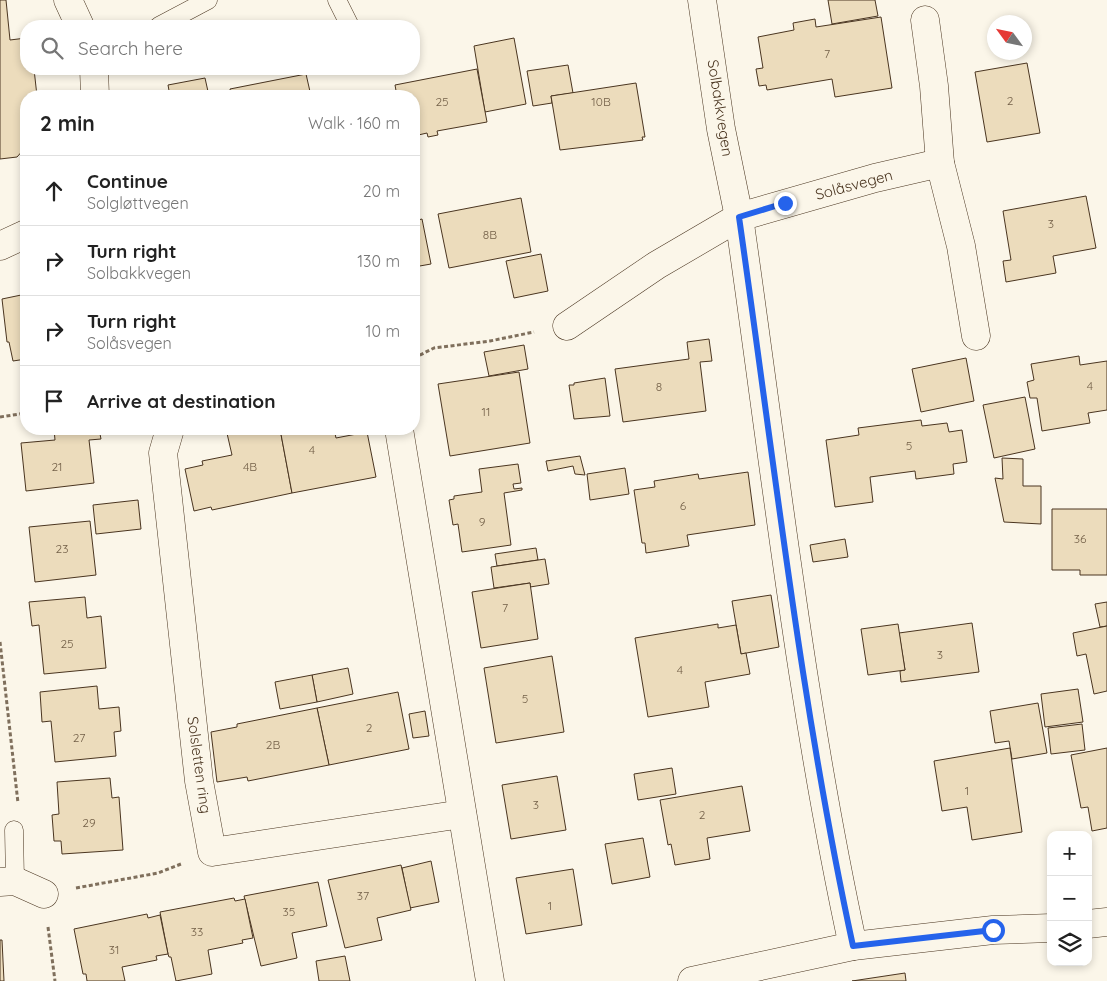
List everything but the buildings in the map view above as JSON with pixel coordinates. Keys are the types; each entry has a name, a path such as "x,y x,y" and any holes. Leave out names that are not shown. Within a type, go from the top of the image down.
{"street":[{"path":"68,0 77,20"},
{"name":"Solbakkvegen","path":"702,0 721,129 739,217 818,762 837,872 853,946"},
{"path":"925,20 940,164 961,246 976,336"},
{"path":"94,75 95,90"},
{"name":"Solåsvegen","path":"739,217 874,178 940,164"},
{"path":"567,326 656,265 739,217"},
{"path":"0,246 20,237"},
{"name":"Solsletten ring","path":"168,435 163,453 199,781 212,852"},
{"path":"400,435 490,981"},
{"path":"212,852 462,814"},
{"path":"8,882 44,894"},
{"path":"1092,924 1107,922"},
{"path":"692,981 853,946 993,930 1047,928"}],"lane":[{"path":"170,20 208,0"},
{"path":"337,0 347,20"},
{"path":"8,882 14,830"}],"path":[{"path":"420,355 434,348 490,341 567,326"},
{"path":"0,417 20,413"},
{"path":"0,642 18,810 14,830"},
{"path":"55,981 44,894 158,873 212,852"}],"route":[{"path":"785,203 739,217 818,762 837,872 853,946 993,930"}]}
